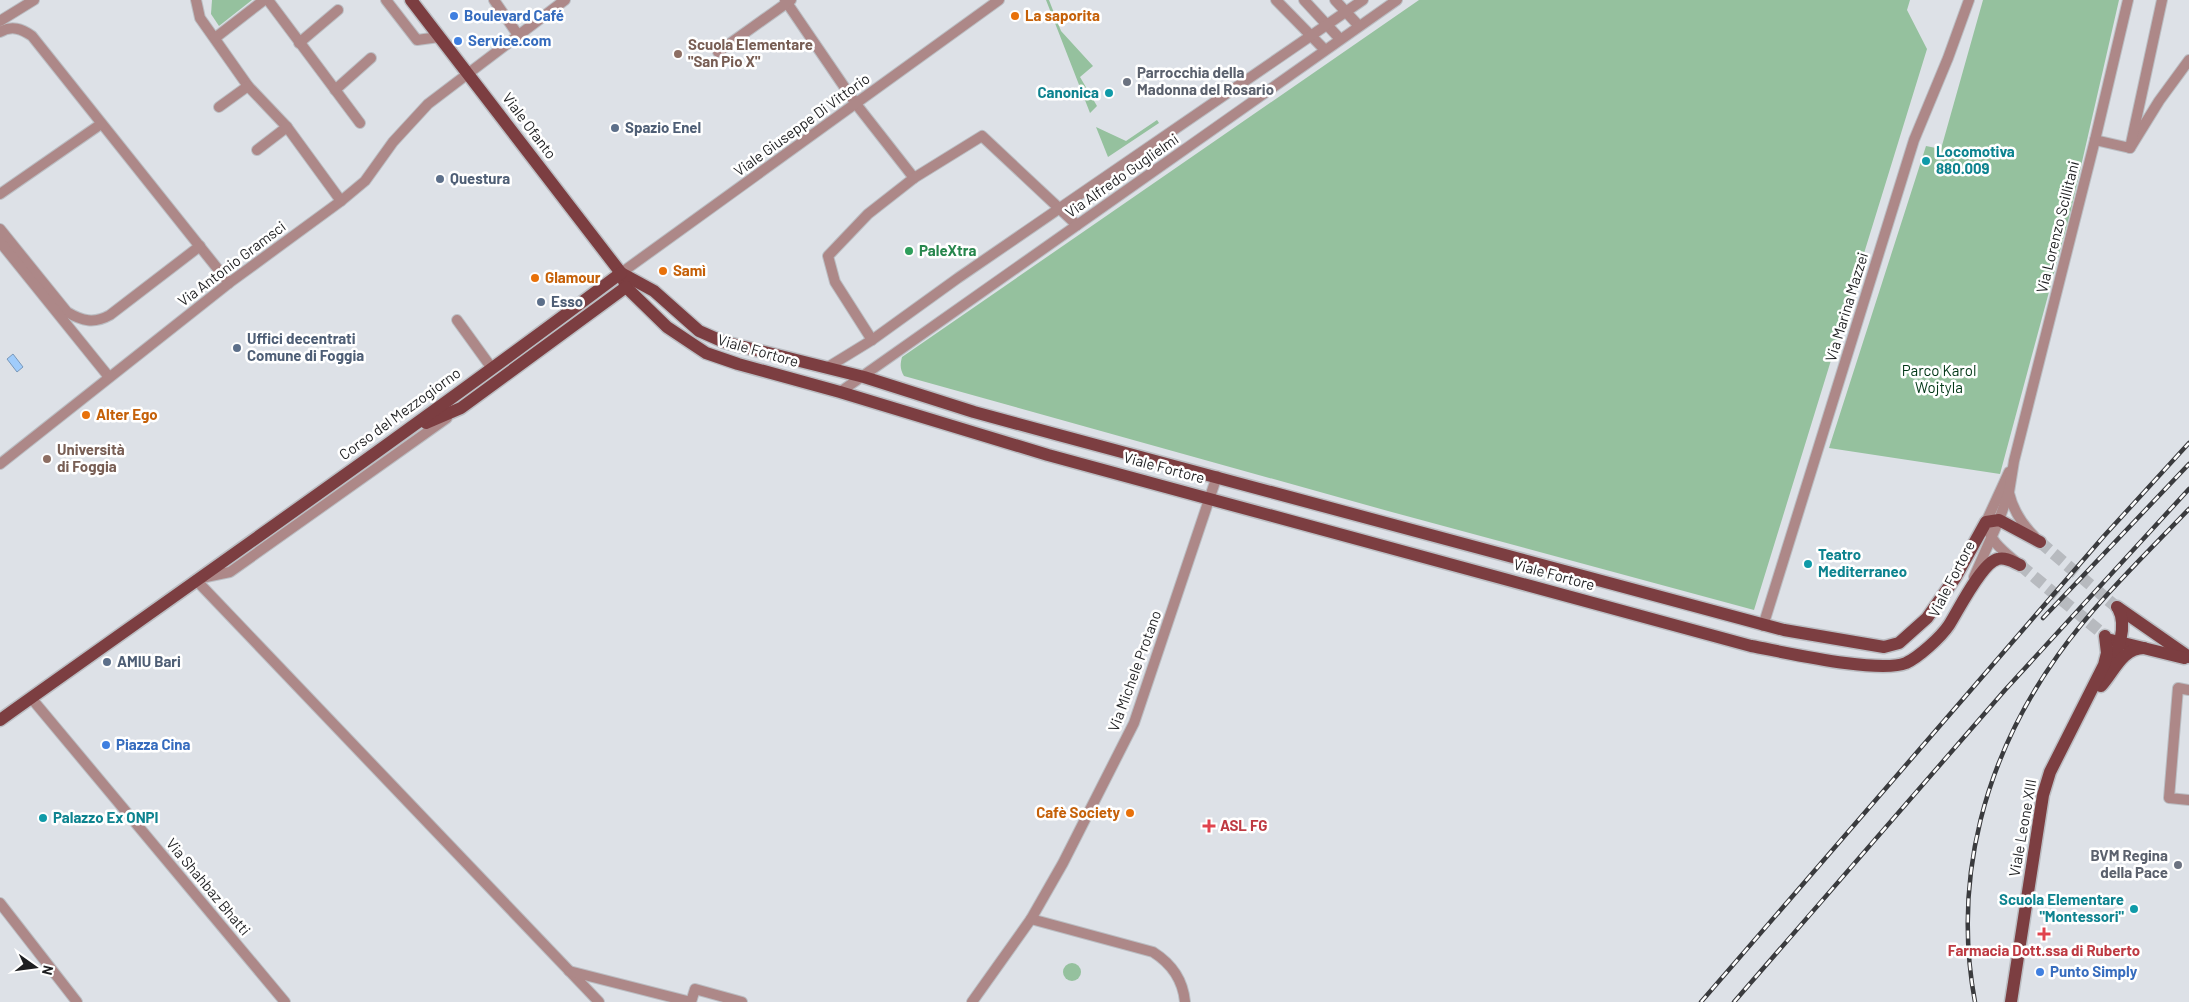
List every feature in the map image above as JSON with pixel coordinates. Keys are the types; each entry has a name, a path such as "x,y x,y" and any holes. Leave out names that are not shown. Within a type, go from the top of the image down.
{"main road":[{"name":"Viale Ofanto","path":"411,0 621,273"},
{"name":"Viale Fortore","path":"621,273 654,291 699,331 724,342 828,367 974,412 1217,476 1327,508 1764,626 1859,644 1884,647 1899,643 1927,618 1955,578 1986,522"},
{"name":"Viale Fortore","path":"621,273 626,287 666,327 706,353 738,364 840,392 1048,454 1751,646 1872,666 1894,666 1919,656 1948,627 1966,594"},
{"name":"Corso del Mezzogiorno","path":"0,720 406,432 621,273"},
{"name":"Corso del Mezzogiorno","path":"461,408 626,287"},
{"path":"406,432 461,408"},
{"path":"1048,454 1055,434"},
{"path":"1986,522 1999,520 2040,542"},
{"path":"1966,594 1989,563 1997,558 2006,559 2020,565"},
{"name":"Viale Leone XIII","path":"2101,686 2120,642 2121,618 2116,606 2189,658"},
{"path":"1751,646 1756,634 1764,626"},
{"name":"Viale Leone XIII","path":"2011,1002 2043,795 2050,772 2075,725 2106,659 2104,635 2120,642"},
{"path":"2120,642 2189,658"},
{"name":"Viale Leone XIII","path":"2075,725 2101,686 2126,655 2138,648 2147,648"}],"street":[{"path":"0,21 34,0"},
{"path":"196,0 200,18 248,86 287,127 341,201"},
{"path":"215,38 266,0 360,124"},
{"path":"386,0 417,40 439,37"},
{"path":"494,0 518,35"},
{"name":"Via Antonio Gramsci","path":"0,464 108,377 341,201 365,181 393,142 428,104 564,0"},
{"name":"Viale Giuseppe Di Vittorio","path":"621,273 999,0"},
{"path":"1276,0 1325,50"},
{"path":"1304,0 1340,39"},
{"path":"1335,0 1359,26"},
{"name":"Via Alfredo Guglielmi","path":"828,367 872,340 1363,0"},
{"name":"Via Alfredo Guglielmi","path":"840,392 864,377 1397,0"},
{"name":"Via Marina Mazzei","path":"1764,626 1914,140 1948,58 1969,0"},
{"name":"Via Lorenzo Scillitani","path":"2014,462 2095,140 2128,0"},
{"path":"2130,148 2162,0"},
{"path":"718,52 787,1 856,104 914,178"},
{"path":"300,43 338,10"},
{"path":"0,32 5,29 16,28 32,36 230,283"},
{"path":"335,90 371,58"},
{"path":"2130,148 2159,101 2189,60"},
{"path":"219,108 248,86"},
{"path":"0,194 101,124"},
{"path":"257,150 287,127"},
{"path":"872,340 835,282 828,256 868,214 914,178 982,136 1077,225"},
{"path":"2095,140 2130,148"},
{"path":"0,229 67,312 77,318 89,321 101,320 110,315 200,246"},
{"path":"0,242 108,377"},
{"path":"456,320 492,367"},
{"name":"Corso del Mezzogiorno","path":"196,580 230,572 461,408"},
{"path":"358,481 406,432"},
{"path":"1992,538 1986,522 2014,462"},
{"name":"Viale Fortore","path":"1966,594 1999,520 2009,492 2014,462"},
{"name":"Via Michele Protano","path":"972,1002 1031,919 1063,863 1134,723 1217,476"},
{"path":"2009,492 2013,507 2026,528 2040,542"},
{"name":"Viale Fortore","path":"1992,538 1999,547 2020,565"},
{"path":"196,580 599,1002"},
{"path":"2189,690 2178,688 2169,798 2189,800"},
{"name":"Via Shahbaz Bhatti","path":"32,699 285,1002"},
{"path":"0,903 77,1002"},
{"path":"1031,919 1152,952 1167,962 1177,974 1182,982 1185,1002"},
{"path":"569,971 691,1002 695,989 742,1002"}],"green space":[{"path":"212,0 252,0 219,26 211,14"},
{"path":"1046,0 1049,0 1061,31 1093,66 1080,77 1097,106 1090,113"},
{"path":"1419,0 1910,0 1907,10 1927,49 1754,610 1388,511 904,376 901,367 902,357"},
{"name":"Parco Karol Wojtyla","path":"1983,0 2119,0 2071,210 2000,474 1829,448 1926,146 1941,149"},
{"path":"1157,120 1159,123 1108,157 1096,127 1126,141"},
{"path":"1072,963 1080,968 1081,972 1076,980 1072,981 1064,976 1063,972 1068,964"}],"water":[{"path":"13,354 23,367 17,372 7,359"}],"tunnel":[{"path":"2040,542 2114,605"},
{"path":"2020,565 2103,634"}],"railway":[{"path":"1701,1002 2104,536 2189,443"},
{"path":"2043,618 2189,464"},
{"path":"1734,1002 2005,690 2189,489"},
{"path":"1975,1002 1969,956 1968,910 1972,865 1980,820 1994,777 2011,735 2033,694 2073,635 2121,580 2189,509"}],"place":[{"name":"Boulevard Café","path":"454,16"},
{"name":"La saporita","path":"1015,16"},
{"name":"Service.com","path":"458,41"},
{"name":"Scuola Elementare \"San Pio X\"","path":"678,54"},
{"name":"Parrocchia della Madonna del Rosario","path":"1127,82"},
{"name":"Canonica","path":"1109,93"},
{"name":"Spazio Enel","path":"615,128"},
{"name":"Locomotiva 880.009","path":"1926,161"},
{"name":"Questura","path":"440,179"},
{"name":"PaleXtra","path":"909,251"},
{"name":"Samì","path":"663,271"},
{"name":"Glamour","path":"535,278"},
{"name":"Esso","path":"541,302"},
{"name":"Uffici decentrati Comune di Foggia","path":"237,348"},
{"name":"Alter Ego","path":"86,415"},
{"name":"Università di Foggia","path":"47,459"},
{"name":"Teatro Mediterraneo","path":"1808,564"},
{"name":"AMIU Bari","path":"107,662"},
{"name":"Piazza Cina","path":"106,745"},
{"name":"Cafè Society","path":"1130,813"},
{"name":"Palazzo Ex ONPI","path":"43,818"},
{"name":"ASL FG","path":"1209,826"},
{"name":"BVM Regina della Pace","path":"2178,865"},
{"name":"Scuola Elementare \"Montessori\"","path":"2134,909"},
{"name":"Farmacia Dott.ssa di Ruberto","path":"2044,934"},
{"name":"Punto Simply","path":"2040,972"}]}
